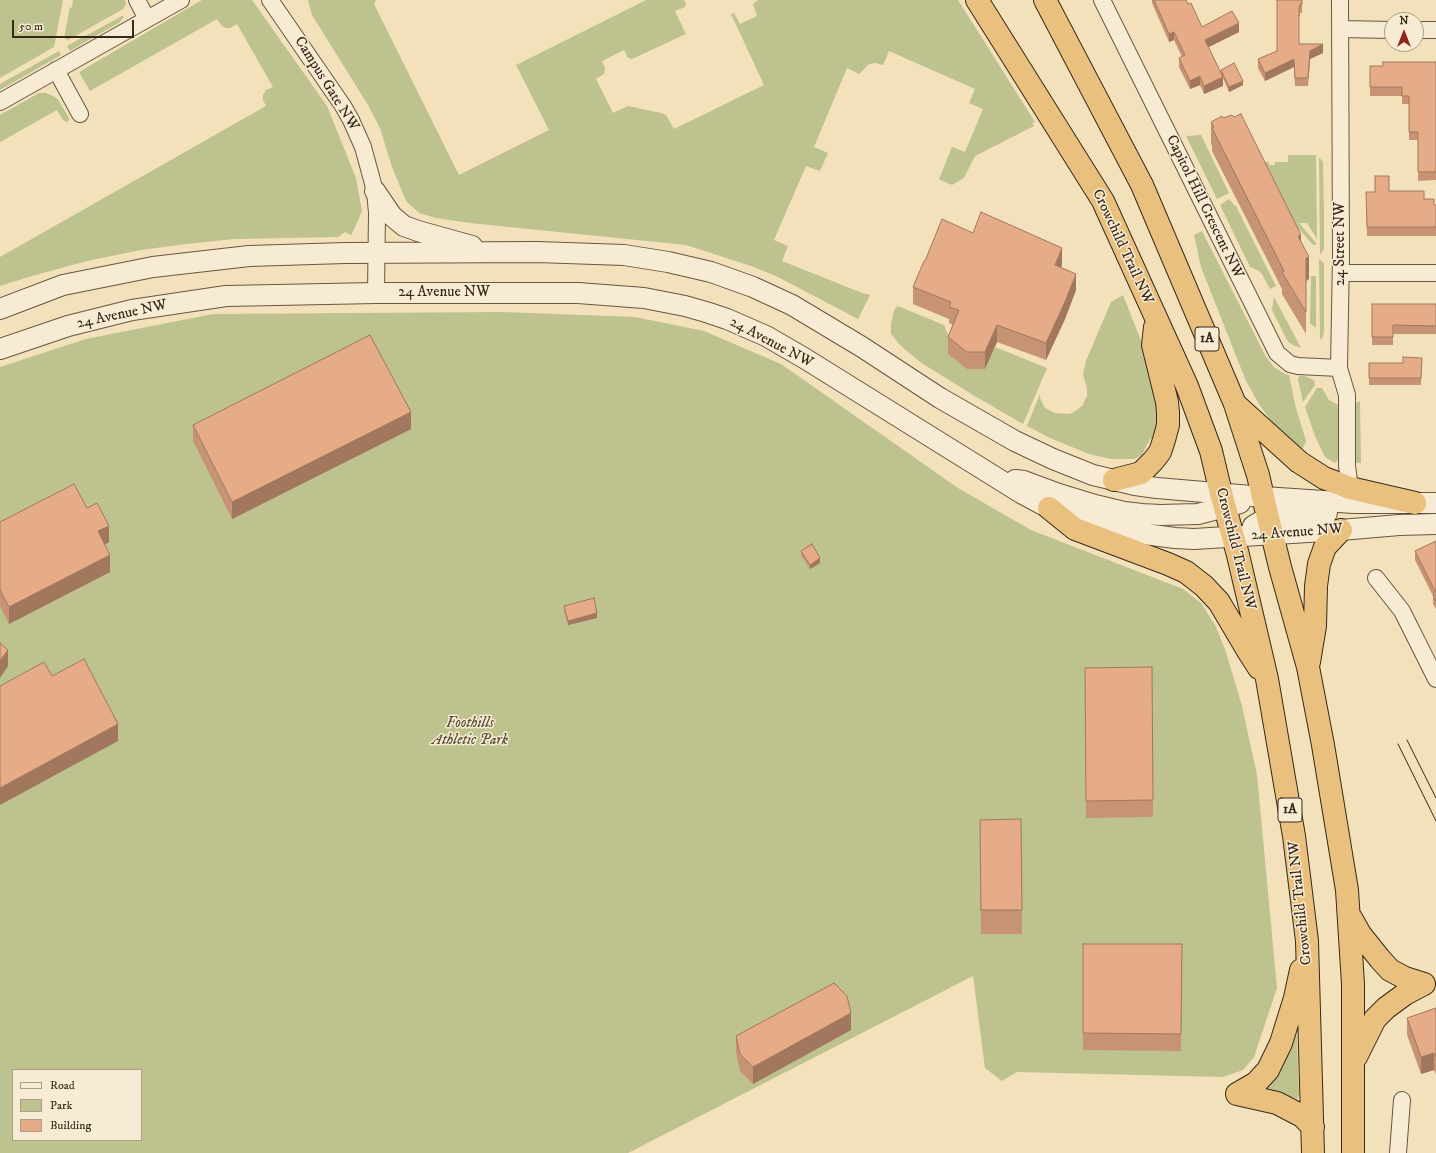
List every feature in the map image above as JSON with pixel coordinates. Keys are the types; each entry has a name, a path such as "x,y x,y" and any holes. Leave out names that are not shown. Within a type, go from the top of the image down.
{"highway":[{"name":"Crowchild Trail NW","path":"977,0 1103,201 1187,386 1211,451 1267,679 1294,836 1307,942 1313,1153"},
{"name":"1A","path":"1045,0 1142,185 1235,404 1258,475 1308,667 1323,745 1347,890 1353,984 1353,1153"},
{"path":"1114,480 1141,473 1153,461 1160,452 1168,425 1167,402 1153,345 1156,319"},
{"path":"1235,404 1299,462 1324,478 1350,488 1426,503"},
{"path":"1049,508 1076,529 1186,572 1204,586 1218,602 1248,652 1267,679"},
{"path":"1308,667 1315,626 1316,586 1319,564 1325,547 1341,530"},
{"path":"1349,915 1360,934 1390,970 1405,978 1430,984"},
{"path":"1307,942 1295,998 1281,1043 1268,1070 1256,1083 1237,1094 1277,1103 1302,1116 1313,1127"},
{"path":"1354,1062 1375,1019 1386,1008 1405,994 1430,984"}],"street":[{"path":"137,0 147,19"},
{"path":"0,102 182,0"},
{"name":"Campus Gate NW","path":"270,0 309,55 351,120 363,147 375,191 377,213 376,292"},
{"name":"Capitol Hill Crescent NW","path":"1102,0 1277,353 1290,364 1298,366 1339,368"},
{"name":"24 Street NW","path":"1340,0 1341,273 1339,368 1347,395 1346,449 1350,488"},
{"path":"1340,29 1384,30"},
{"path":"1424,30 1436,30"},
{"path":"56,70 80,114"},
{"path":"375,191 392,216 404,226 493,252"},
{"path":"0,309 63,285 153,267 249,256 493,252 624,255 668,262 711,272 754,287 792,305 856,343 940,398 1015,441 1053,459 1093,475 1223,500 1268,516 1310,513 1436,512"},
{"path":"1341,273 1436,273"},
{"name":"24 Avenue NW","path":"0,349 68,326 132,310 226,296 376,292 578,292 644,298 685,306 747,327 785,347 1022,493 1049,508 1099,526 1129,532 1175,538 1233,537 1268,516 1354,502 1426,503"},
{"path":"999,478 1024,481 1059,494 1124,512 1160,515 1198,514 1223,500"},
{"name":"24 Avenue NW","path":"1268,516 1341,530 1399,525 1436,524"},
{"path":"1376,578 1402,611 1436,678"},
{"path":"1398,1153 1402,1100"}],"green space":[{"path":"0,0 63,0 54,47 0,78"},
{"path":"73,0 125,0 126,4 123,9 68,40 64,38 70,7 72,8"},
{"path":"202,0 252,0 327,106 356,178 362,211 351,235 345,232 338,237 235,239 141,250 87,261 0,286 0,257 266,106 263,100 263,95 266,90 273,87 237,24 230,28 225,28 217,19 90,91 79,72"},
{"path":"308,0 376,0 374,4 459,175 549,130 516,65 646,0 684,0 686,4 685,7 675,11 686,34 632,59 628,58 624,50 602,61 605,68 604,74 596,79 613,113 628,106 661,113 666,115 674,129 764,85 731,14 734,13 740,24 757,16 753,4 758,0 958,0 1035,122 1032,123 1034,126 975,156 964,178 952,185 939,179 952,147 965,152 983,109 969,103 975,89 889,51 883,65 875,63 869,64 859,74 847,68 814,147 828,153 820,171 806,166 774,240 788,246 782,261 870,295 858,319 776,276 751,266 686,245 470,223 436,218 419,213 406,201 392,167 380,128 368,105 312,15"},
{"path":"124,16 120,22 70,51 67,46"},
{"path":"59,51 61,55 0,90 0,84"},
{"path":"39,93 46,93 55,97 59,101 69,120 67,122 63,120 57,110 0,142 0,115"},
{"path":"1201,135 1229,193 1217,199 1186,136"},
{"path":"1288,155 1316,155 1317,239 1307,223 1299,223 1317,244 1313,245 1290,219 1258,162 1269,162 1269,165 1275,165 1275,162 1288,162"},
{"path":"1319,157 1323,162 1324,216 1324,249 1320,255"},
{"path":"1229,199 1236,206 1276,286 1270,289 1262,274 1250,267 1220,205"},
{"path":"1202,231 1266,357 1274,367 1289,375 1296,408 1306,441 1303,448 1296,446 1271,421 1246,381 1201,267 1194,235"},
{"path":"1319,259 1324,263 1324,332 1322,339 1320,339"},
{"path":"1311,276 1316,276 1316,328 1310,323"},
{"path":"1123,295 1160,389 1159,438 1150,439 1142,455 1135,459 1111,459 1089,454 1050,438 1027,426 1040,394 1040,398 1045,408 1055,413 1069,414 1082,406 1087,396 1087,389 1083,374 1086,361 1111,302"},
{"path":"1274,297 1301,348 1288,342 1272,310"},
{"path":"898,306 944,325 952,344 985,369 995,347 1047,368 1023,424 920,362 900,345 891,334 891,324 894,310"},
{"name":"Foothills Athletic Park","path":"503,312 635,317 704,331 781,364 958,488 1031,530 1183,589 1201,603 1215,625 1225,649 1242,706 1257,775 1277,988 1254,1057 1243,1070 1223,1077 1017,1072 1002,1081 985,1068 973,976 628,1153 0,1153 0,367 86,339 213,314"},
{"path":"1299,376 1305,376 1314,380 1315,385 1303,402 1298,380"},
{"path":"1317,388 1322,388 1329,400 1338,405 1339,458 1335,463 1325,457 1315,436 1305,407"},
{"path":"1360,401 1361,463 1357,463 1353,458 1355,451 1355,404"},
{"path":"1296,1025 1299,1096 1297,1099 1263,1089"}],"building":[{"path":"1154,0 1186,0 1188,4 1191,3 1202,27 1232,11 1239,23 1205,40 1223,77 1204,86 1200,76 1190,81 1179,58 1185,55 1174,32 1169,34"},
{"path":"1277,0 1302,0 1302,4 1300,4 1299,7 1299,44 1323,44 1310,51 1308,78 1295,78 1294,59 1265,73 1258,59 1277,51"},
{"path":"1383,62 1436,62 1436,172 1418,172 1418,132 1409,132 1409,96 1402,96 1402,87 1370,87 1370,66 1383,66"},
{"path":"1234,63 1243,81 1229,87 1221,70"},
{"path":"1241,114 1301,235 1298,236 1309,257 1306,258 1306,312 1282,272 1284,271 1212,128 1214,127 1211,122 1222,116 1223,118 1232,115 1234,117"},
{"path":"1375,176 1389,176 1389,191 1424,191 1424,199 1434,199 1434,205 1436,205 1436,227 1367,227 1366,192 1375,192"},
{"path":"981,212 1062,248 1055,265 1076,274 1046,343 997,325 985,352 967,352 948,337 959,310 949,307 951,302 913,287 942,219 973,233"},
{"path":"1372,304 1436,304 1436,326 1393,325 1393,337 1372,337"},
{"path":"370,335 411,412 232,502 193,425"},
{"path":"1403,357 1422,358 1421,378 1369,378 1369,363 1403,363"},
{"path":"74,484 87,508 97,503 109,526 98,531 110,555 9,607 0,590 0,522"},
{"path":"1436,541 1436,593 1415,551"},
{"path":"812,544 820,558 810,565 801,551"},
{"path":"594,598 597,613 568,621 564,606"},
{"path":"0,643 8,650 0,661"},
{"path":"84,659 118,724 0,788 0,686 44,662 52,676"},
{"path":"1152,667 1153,800 1086,801 1085,668"},
{"path":"1021,819 1022,910 981,910 980,820"},
{"path":"1083,944 1182,944 1181,1034 1083,1033"},
{"path":"834,983 847,996 851,1013 753,1067 740,1054 736,1036"},
{"path":"1436,1008 1436,1057 1434,1053 1421,1057 1407,1018"}],"tram line":[{"path":"1407,740 1436,798"},
{"path":"1398,744 1436,821"}]}
